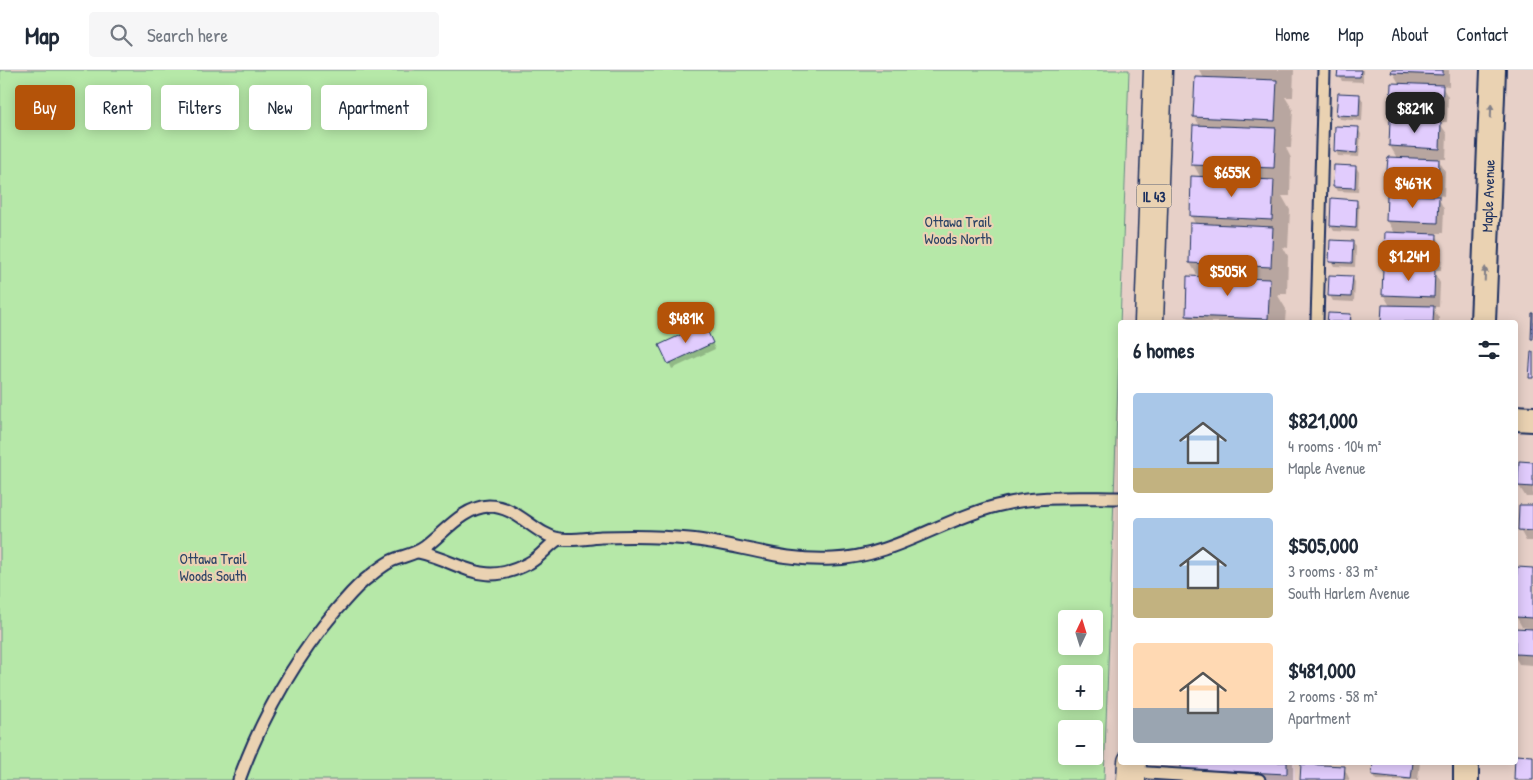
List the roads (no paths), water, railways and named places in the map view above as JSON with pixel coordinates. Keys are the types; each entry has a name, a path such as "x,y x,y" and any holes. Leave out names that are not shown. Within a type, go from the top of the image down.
{"main road":[{"name":"IL 43","path":"1149,320 1158,70"}],"street":[{"name":"Maple Avenue","path":"1483,320 1493,70"},
{"path":"1518,418 1533,419"},
{"path":"1466,765 1466,780"}],"lane":[{"path":"1317,320 1324,70"},
{"path":"239,780 246,759 267,714 322,627 348,596 367,578 391,561 418,552 463,515 476,508 490,506 504,509 559,539 624,536 691,539 786,557 835,560 871,554 922,536 997,505 1041,499 1118,498"},
{"path":"418,552 430,554 470,571 484,574 500,574 530,563 541,556 559,539"},
{"path":"1132,771 1259,780"}],"park label":[{"name":"Ottawa Trail Woods North","path":"958,230"},
{"name":"Ottawa Trail Woods South","path":"213,566"}]}
